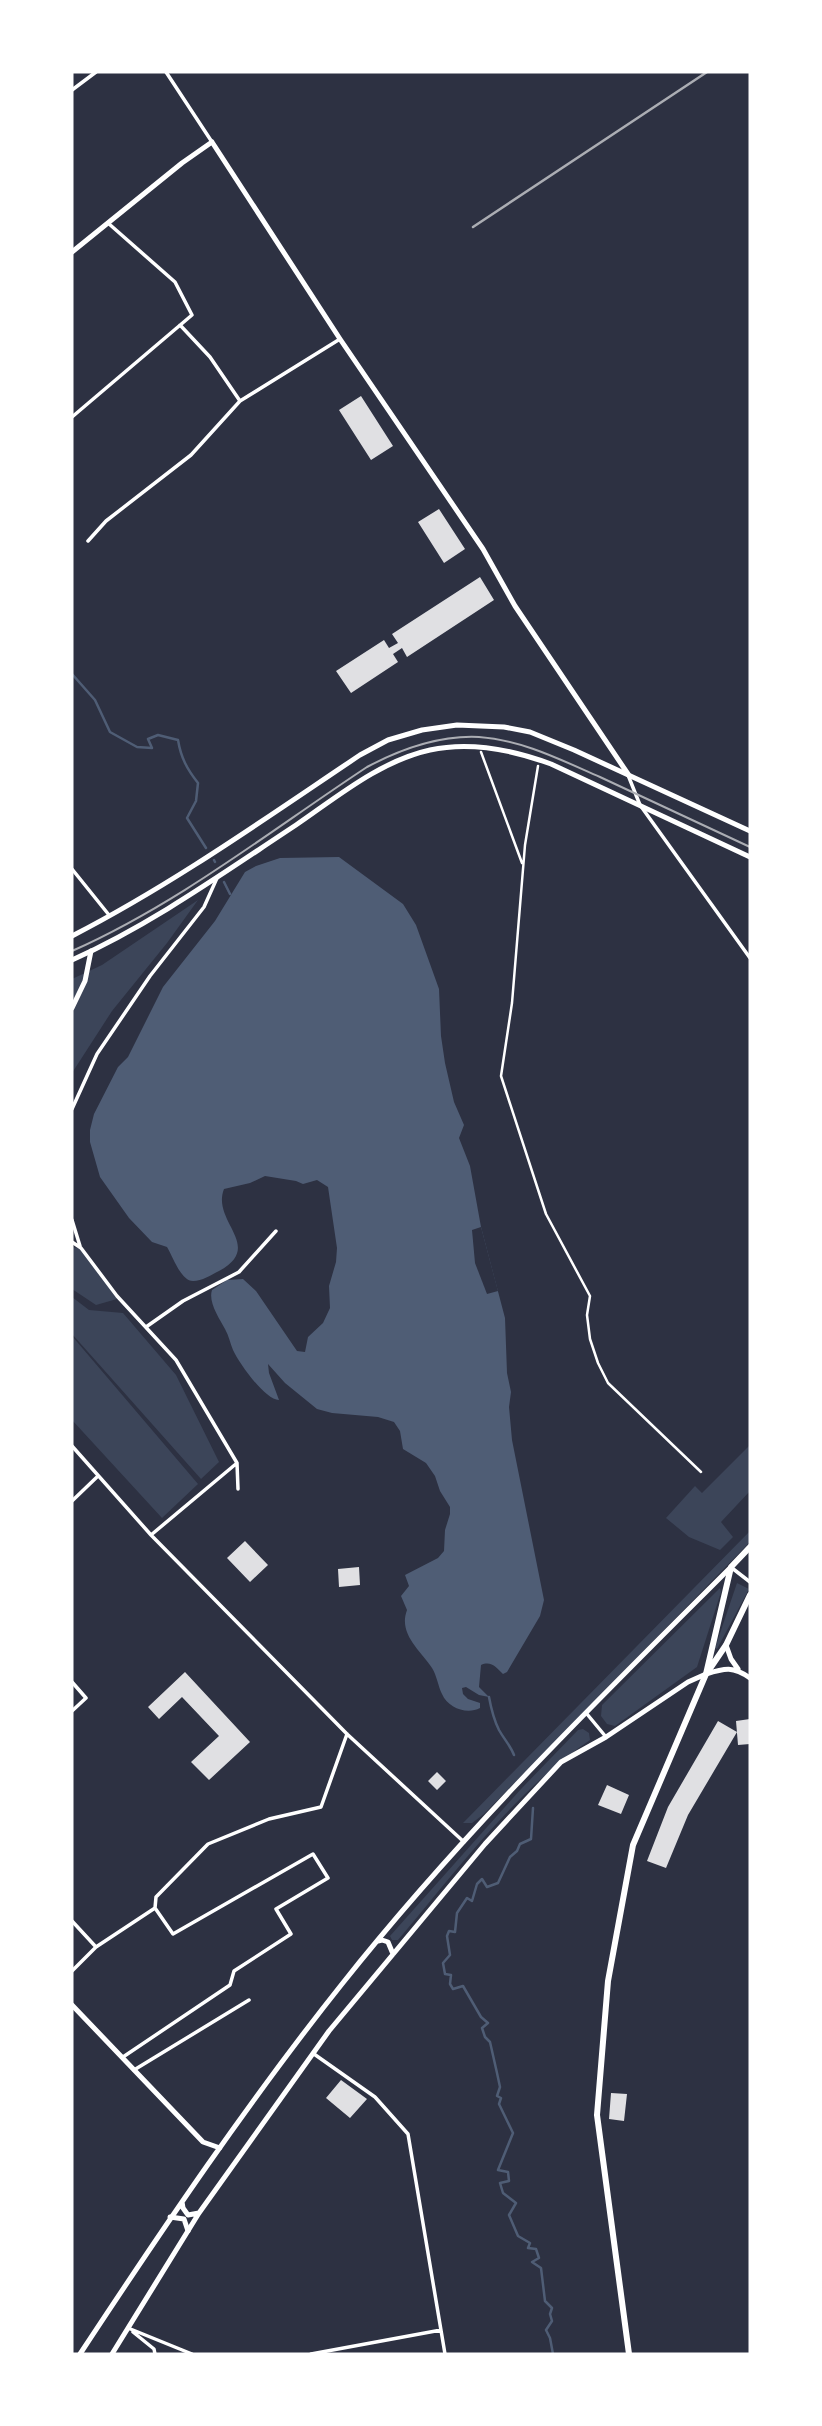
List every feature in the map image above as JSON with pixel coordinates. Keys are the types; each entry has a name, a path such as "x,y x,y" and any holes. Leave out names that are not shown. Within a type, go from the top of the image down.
{"main road":[{"path":"72,251 212,142 628,774"},
{"path":"72,936 181,875 360,755 388,740 422,730 480,724 530,732 750,831"},
{"path":"72,960 140,926 377,771 431,750 480,747 524,754 750,857"},
{"path":"72,1008 85,981 91,951"},
{"path":"80,2354 170,2217 342,1983 464,1842 750,1547"},
{"path":"629,2354 597,2115 608,1981 634,1845 706,1675 731,1567"},
{"path":"706,1675 726,1645 750,1595"},
{"path":"726,1645 738,1669 750,1678"},
{"path":"112,2354 198,2213 313,2054 485,1844 538,1785 561,1762 606,1737 688,1682 727,1667 738,1669"},
{"path":"379,1941 388,1942 393,1954"},
{"path":"72,2005 203,2142 220,2148"},
{"path":"182,2202 188,2215 198,2213"},
{"path":"170,2217 184,2219 187,2231"}],"street":[{"path":"72,90 96,72"},
{"path":"166,72 212,142"},
{"path":"72,417 192,315 176,282 108,223"},
{"path":"180,325 210,357 240,401"},
{"path":"88,541 106,521 191,455 240,401 340,339"},
{"path":"481,751 523,866"},
{"path":"538,766 523,866 512,1003 501,1076 546,1214 590,1296 587,1315 590,1339 608,1383 701,1472"},
{"path":"628,774 640,805 750,958"},
{"path":"72,869 110,917"},
{"path":"72,1109 97,1054 150,976 204,907 217,878"},
{"path":"72,1220 80,1248 95,1270 176,1360 237,1463 238,1489"},
{"path":"146,1327 183,1301 239,1272 276,1231"},
{"path":"72,1242 80,1248"},
{"path":"72,1446 150,1535 347,1734 464,1842"},
{"path":"150,1535 237,1463"},
{"path":"72,1501 98,1476"},
{"path":"731,1567 750,1582"},
{"path":"72,1682 86,1698 72,1711"},
{"path":"587,1714 606,1737"},
{"path":"123,2057 230,1984 233,1970 291,1934 276,1909 328,1878 313,1854 173,1934 155,1908 156,1897 208,1844 269,1819 321,1807 347,1734"},
{"path":"72,1970 96,1947 155,1908"},
{"path":"72,1921 96,1947"},
{"path":"134,2070 249,2000"},
{"path":"313,2054 375,2097 408,2134 445,2354"},
{"path":"128,2328 154,2349 155,2354"},
{"path":"128,2328 192,2354"},
{"path":"311,2354 440,2330"}],"shaded area":[{"path":"339,857 403,904 416,925 439,989 445,1063 454,1102 464,1125 459,1138 470,1166 481,1227 505,1318 512,1440 544,1600 540,1616 507,1672 503,1674 491,1664 481,1665 479,1687 489,1697 479,1695 466,1687 462,1688 468,1699 480,1703 480,1708 469,1711 458,1709 445,1699 434,1671 405,1627 407,1610 401,1596 409,1586 405,1575 438,1558 444,1551 450,1507 435,1476 426,1463 403,1449 400,1431 394,1422 378,1417 317,1409 285,1383 268,1364 279,1400 267,1394 236,1356 213,1305 212,1290 227,1280 243,1279 256,1291 297,1351 305,1352 308,1337 323,1323 330,1308 329,1286 337,1248 328,1187 317,1180 303,1184 265,1176 250,1183 224,1189 224,1212 234,1233 237,1252 232,1262 219,1271 193,1281 181,1273 167,1247 152,1242 129,1218 100,1177 90,1142 94,1114 118,1067 128,1057 163,987 215,921 245,872 280,858"},
{"path":"198,900 112,1011 72,1073 72,979 102,965"},
{"path":"72,1247 82,1249 117,1299 96,1305 72,1289"},
{"path":"72,1297 89,1310 123,1313 176,1375 219,1462 201,1479 72,1334"},
{"path":"72,1336 198,1484 162,1518 72,1420"},
{"path":"750,1445 750,1491 721,1522 733,1537 720,1550 689,1537 666,1518 695,1486 702,1493"},
{"path":"750,1531 750,1542 484,1814 472,1823 463,1823"},
{"path":"737,1583 749,1589 717,1649 715,1648"},
{"path":"720,1588 697,1667 615,1726 607,1724 601,1716 602,1705"},
{"path":"583,1729 589,1733 590,1740 536,1783 511,1808 398,1940 392,1940 390,1936 521,1789 578,1730"}],"pier":[{"path":"481,1227 498,1291 487,1294 475,1263 472,1230"}],"building":[{"path":"361,396 393,446 371,460 339,410"},
{"path":"439,509 465,549 444,563 418,522"},
{"path":"480,577 494,600 407,657 402,648 393,654 398,662 351,693 336,671 384,640 389,648 398,643 392,634"},
{"path":"245,1541 268,1565 250,1582 227,1558"},
{"path":"359,1567 360,1585 339,1587 338,1569"},
{"path":"185,1672 250,1742 209,1780 191,1762 219,1736 182,1697 159,1719 148,1707"},
{"path":"750,1719 750,1744 738,1745 736,1721"},
{"path":"718,1721 737,1732 688,1815 666,1868 647,1861 668,1807"},
{"path":"437,1772 446,1781 437,1790 428,1781"},
{"path":"607,1785 629,1795 621,1814 598,1805"},
{"path":"341,2080 367,2099 350,2118 326,2098"},
{"path":"611,2093 627,2094 624,2121 609,2119"}],"waterway":[{"path":"72,674 95,700 110,732 137,747 152,748 148,739 158,735 178,740 185,763 198,783 196,801 187,818 206,848"},
{"path":"224,882 230,894"},
{"path":"489,1697 497,1726 514,1755"},
{"path":"533,1808 531,1839 520,1844 510,1857 498,1883 487,1887 482,1879 477,1884 472,1901 467,1898 457,1913 455,1932 449,1931 447,1936 450,1955 443,1963 445,1974 451,1975 450,1984 453,1989 463,1986 481,2017 488,2023 482,2028 490,2042 497,2073 500,2087 497,2096 501,2098 499,2104 513,2133 498,2170 508,2172 509,2181 500,2183 503,2193 516,2203 509,2215 518,2236 530,2243 528,2248 536,2249 539,2258 532,2262 541,2268 545,2301 552,2308 552,2321 546,2330 553,2354"}],"tram line":[{"path":"72,951 186,889 367,767 407,749 450,738 495,739 541,752 750,847"}],"railway":[{"path":"473,227 707,72"}]}
